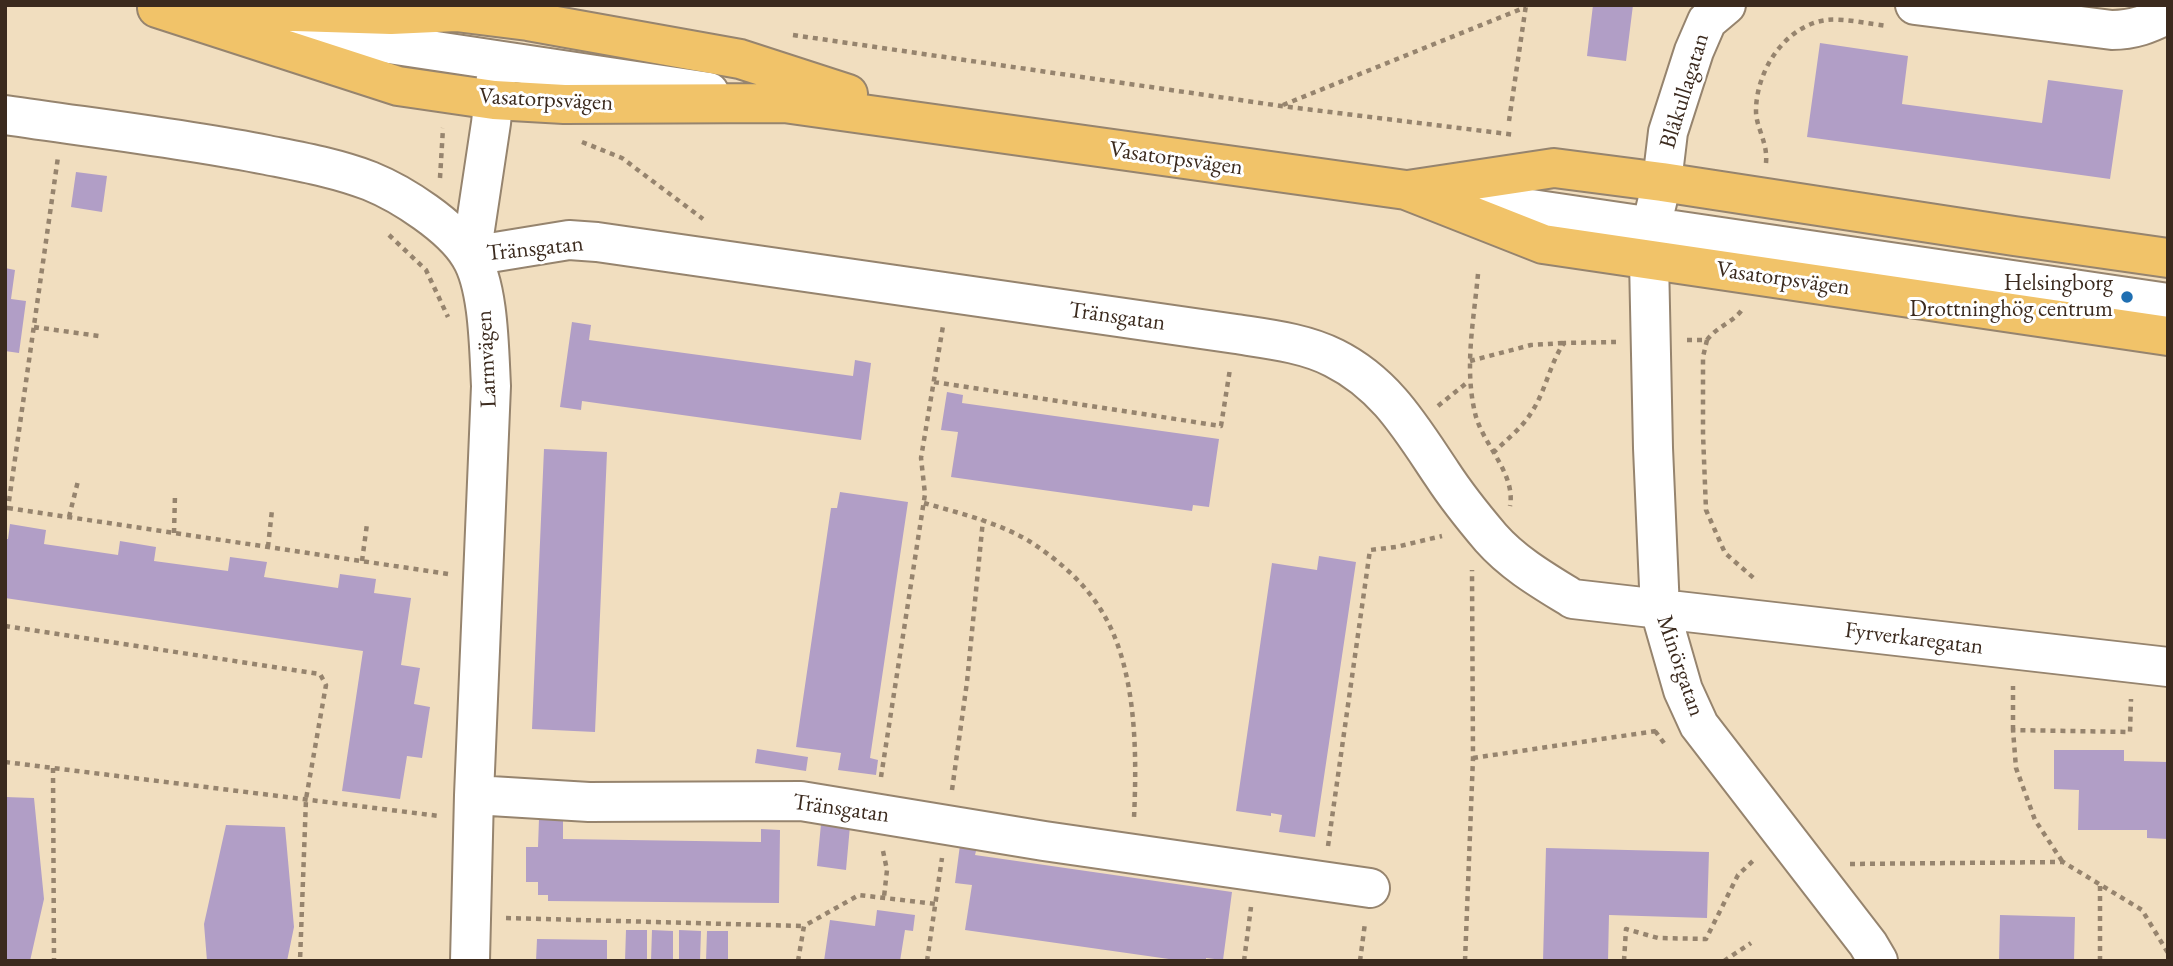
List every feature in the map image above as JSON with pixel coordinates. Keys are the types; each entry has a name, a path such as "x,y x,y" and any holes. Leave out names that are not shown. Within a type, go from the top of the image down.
{"main road":[{"name":"Vasatorpsvägen","path":"145,7 391,15 456,12 528,21 740,59 946,126"},
{"name":"Vasatorpsvägen","path":"145,7 398,86 494,100 564,104 783,103 1406,190 1543,244 1650,244 2165,311"},
{"name":"Vasatorpsvägen","path":"1406,190 1554,168 2168,258"}],"street":[{"name":"Blåkullagatan","path":"1650,244 1668,132 1694,51 1707,21 1726,5"},
{"path":"145,7 783,103"},
{"path":"1904,16 2128,30 2144,26 2168,14"},
{"path":"471,256 498,61 528,21"},
{"name":"Larmvägen","path":"5,115 226,147 329,168 372,182 437,219 471,256 482,289 489,339 491,386 474,808 471,961"},
{"name":"Tränsgatan","path":"471,256 569,240 597,242 1236,334 1307,348 1334,357 1360,373 1400,410 1444,477 1493,541 1527,570 1573,599 1660,610"},
{"name":"Minörgatan","path":"1650,244 1660,610 1684,690 1699,725 1811,869 1878,961"},
{"name":"Fyrverkaregatan","path":"1660,610 2150,666"},
{"name":"Tränsgatan","path":"474,808 589,802 801,801 1370,888"}],"path":[{"path":"1281,106 1526,6"},
{"path":"1509,121 1526,6"},
{"path":"1766,168 1767,149 1756,113 1760,82 1775,51 1800,30 1827,20 1904,16"},
{"path":"790,35 1281,106 1527,136"},
{"path":"570,137 622,158 710,225"},
{"path":"59,153 7,508 459,576"},
{"path":"381,228 426,270 452,326"},
{"path":"1465,961 1473,758 1472,570 1475,559 1493,541 1510,508 1511,498 1508,483 1475,415 1469,381 1478,274"},
{"path":"884,897 887,870 876,813 924,503 921,458 949,294"},
{"path":"1745,304 1739,314 1714,329 1707,340 1703,357 1706,510 1725,553 1753,580 1764,584"},
{"path":"34,327 99,336"},
{"path":"934,382 1221,426 1236,334"},
{"path":"1470,362 1531,345 1707,340"},
{"path":"1493,453 1531,414 1555,357 1564,344"},
{"path":"1429,413 1469,381"},
{"path":"69,517 78,481"},
{"path":"174,533 175,495"},
{"path":"924,503 983,520 1028,541 1074,575 1102,611 1121,655 1131,700 1136,778 1133,853"},
{"path":"268,547 272,510"},
{"path":"927,961 967,682 983,520"},
{"path":"362,561 368,524"},
{"path":"1323,882 1370,550 1443,536"},
{"path":"5,625 320,674 326,685 306,799 300,961"},
{"path":"2014,650 2013,730 2016,768 2035,820 2063,862 2142,910 2168,953"},
{"path":"2013,730 2130,732 2150,666"},
{"path":"1473,758 1699,725"},
{"path":"1655,731 1669,750"},
{"path":"5,762 306,799 474,808"},
{"path":"53,768 54,961"},
{"path":"1625,961 1626,929 1658,938 1706,939 1738,875 1758,856 1751,848"},
{"path":"1811,869 1858,863 2063,862"},
{"path":"1244,961 1255,871"},
{"path":"2100,884 2100,961"},
{"path":"502,906 502,918 804,926 859,895 936,904"},
{"path":"798,961 804,926"},
{"path":"1724,961 1751,943"}],"building":[{"path":"1593,5 1633,5 1626,61 1587,56"},
{"path":"1820,43 1908,56 1902,104 2042,123 2048,80 2123,90 2110,179 1807,137"},
{"path":"76,172 107,176 102,212 71,207"},
{"path":"5,268 15,270 11,299 26,301 19,353 5,351"},
{"path":"572,322 591,325 589,340 853,376 855,360 871,363 861,440 582,401 581,410 560,407"},
{"path":"947,392 963,395 962,403 1219,439 1209,507 1193,505 1192,511 951,477 958,432 941,430"},
{"path":"544,449 607,452 595,732 532,729"},
{"path":"840,492 908,502 870,758 878,760 876,775 838,770 841,753 796,747 831,508 837,508"},
{"path":"10,524 46,530 44,544 118,555 120,541 156,547 154,561 228,571 230,557 267,562 264,577 338,588 340,574 376,579 374,593 411,598 401,665 420,668 414,704 430,707 422,758 407,756 400,799 342,791 363,651 5,598 5,539 8,539"},
{"path":"1319,556 1356,562 1315,837 1279,832 1282,815 1236,811 1272,563 1317,570"},
{"path":"757,749 808,757 806,771 755,763"},
{"path":"2054,750 2124,750 2124,761 2168,762 2168,839 2147,838 2147,830 2078,830 2079,790 2054,789"},
{"path":"5,797 34,798 44,899 30,961 5,961"},
{"path":"539,819 563,819 563,839 761,842 761,829 780,830 779,903 548,901 548,895 538,895 538,882 526,882 526,847 538,847"},
{"path":"821,824 850,826 846,870 817,866"},
{"path":"226,825 285,827 294,927 287,961 207,961 204,924"},
{"path":"960,845 977,847 975,855 1232,892 1223,960 1206,958 1206,961 1183,961 965,930 972,885 955,883"},
{"path":"1546,848 1709,852 1707,918 1609,915 1608,961 1543,961"},
{"path":"877,910 915,915 913,931 905,930 900,961 824,961 830,920 875,926"},
{"path":"2000,915 2075,917 2074,961 1999,961"},
{"path":"626,930 647,930 647,961 625,961"},
{"path":"652,930 673,931 673,961 651,961"},
{"path":"679,930 701,931 700,961 679,961"},
{"path":"707,931 728,931 728,961 706,961"},
{"path":"537,939 607,940 607,961 536,961"}],"place":[{"name":"Helsingborg Drottninghög centrum","path":"2127,297"}]}
